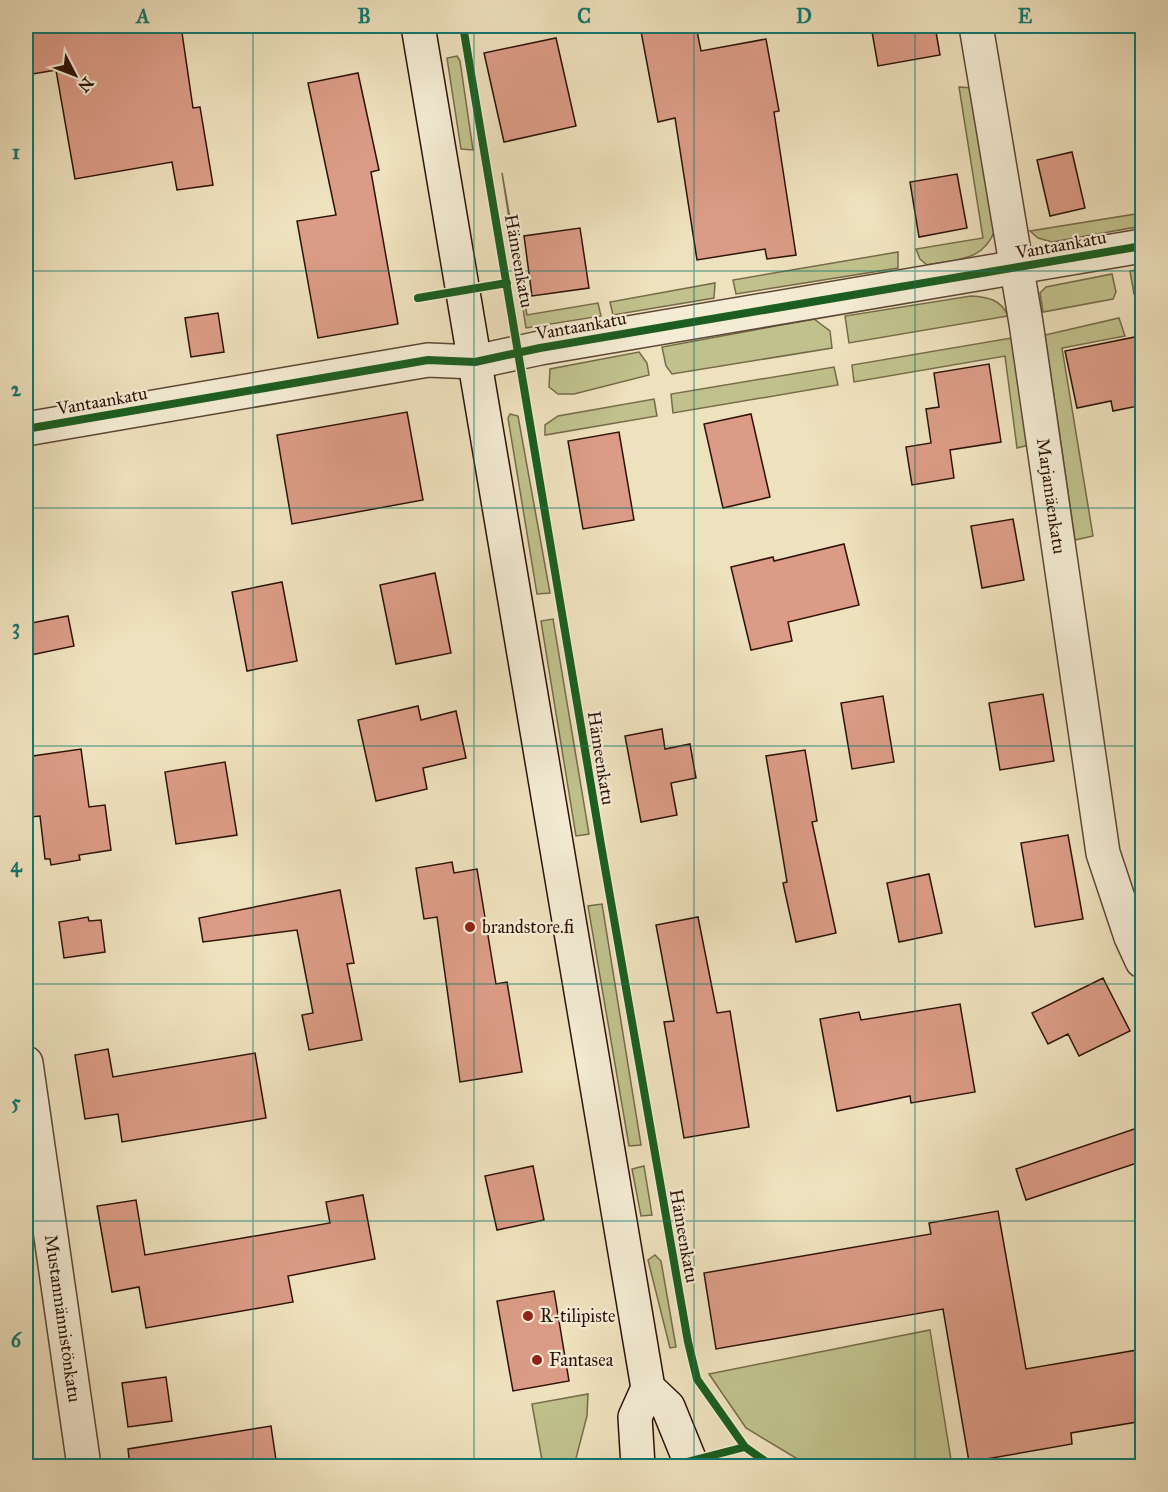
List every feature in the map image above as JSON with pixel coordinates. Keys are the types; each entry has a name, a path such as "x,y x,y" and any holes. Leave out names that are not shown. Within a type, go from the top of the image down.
{"street":[{"path":"418,26 648,1388 635,1417 638,1467"},
{"name":"Marjamäenkatu","path":"975,26 1016,267 1103,853 1131,937 1143,961"},
{"name":"Vantaankatu","path":"26,429 428,360 475,362 550,346 1143,246"},
{"name":"Mustanmännistönkatu","path":"26,1063 84,1467"},
{"path":"648,1388 668,1407 692,1467"}],"green space":[{"path":"457,56 460,61 473,150 461,149 447,58"},
{"path":"959,87 974,88 995,230 984,248 976,254 959,260 927,265 920,259 916,249 983,238"},
{"path":"502,173 527,315 598,303 601,316 526,328"},
{"path":"1142,213 1142,226 1052,242 1038,238 1030,231"},
{"path":"898,252 898,268 736,294 733,280"},
{"path":"1142,269 1142,292 1134,294 1130,271"},
{"path":"1112,274 1116,292 1113,299 1043,312 1040,293 1046,287"},
{"path":"715,283 714,298 613,315 610,302"},
{"path":"971,296 988,298 997,302 1008,316 849,343 845,316"},
{"path":"1119,318 1125,336 1062,348 1093,536 1075,540 1045,335"},
{"path":"814,319 830,331 832,348 672,374 666,366 662,347"},
{"path":"1011,338 1029,445 1017,448 1005,356 854,382 852,365"},
{"path":"639,352 647,363 649,375 574,394 558,394 549,387 550,369"},
{"path":"834,367 838,385 673,413 671,394"},
{"path":"654,399 657,416 545,435 545,425 558,416"},
{"path":"510,414 518,416 550,593 537,594 508,418"},
{"path":"553,619 589,834 576,836 541,621"},
{"path":"602,904 641,1145 629,1146 588,906"},
{"path":"644,1166 652,1215 641,1216 632,1169"},
{"path":"655,1255 661,1261 676,1347 670,1348 648,1260"},
{"path":"930,1330 952,1466 809,1466 746,1428 709,1374"},
{"path":"588,1394 587,1416 574,1466 543,1466 532,1404"}],"building":[{"path":"26,26 181,26 193,108 200,107 213,185 177,190 172,162 75,179 56,70 26,75"},
{"path":"640,26 696,26 701,51 766,39 779,111 774,112 796,255 767,259 765,249 697,260 675,118 658,122"},
{"path":"871,26 935,26 940,55 878,66"},
{"path":"556,38 576,126 504,142 484,53"},
{"path":"358,73 379,170 371,172 398,324 318,338 297,221 336,215 308,83"},
{"path":"1072,152 1085,208 1050,216 1037,160"},
{"path":"957,174 967,228 919,237 910,182"},
{"path":"580,228 589,288 532,296 524,236"},
{"path":"218,313 224,352 191,357 185,318"},
{"path":"1135,337 1137,347 1143,346 1143,405 1113,411 1111,401 1077,408 1065,351"},
{"path":"989,364 1001,442 950,450 954,478 912,485 906,447 931,443 926,409 939,407 934,373"},
{"path":"407,412 423,500 292,524 277,435"},
{"path":"751,414 770,497 723,508 704,424"},
{"path":"619,432 634,520 583,529 568,441"},
{"path":"1013,519 1024,580 982,588 971,526"},
{"path":"844,544 859,605 788,622 792,641 751,650 731,567 773,557 774,561"},
{"path":"435,573 451,653 396,664 380,585"},
{"path":"282,582 297,661 247,671 232,592"},
{"path":"68,616 74,646 26,656 26,624"},
{"path":"1043,694 1054,761 1000,770 989,703"},
{"path":"883,696 894,762 852,769 841,703"},
{"path":"418,706 421,720 456,711 466,758 423,768 427,789 376,801 358,720"},
{"path":"662,729 665,749 690,744 696,778 671,783 677,815 641,822 625,736"},
{"path":"81,749 89,807 105,805 111,850 79,855 80,860 51,865 50,859 45,859 40,816 31,817 26,757"},
{"path":"805,750 817,821 812,822 836,933 796,942 783,883 787,882 766,756"},
{"path":"225,762 237,835 176,844 165,772"},
{"path":"1068,835 1083,919 1035,927 1021,843"},
{"path":"452,862 454,873 477,869 496,984 507,982 522,1072 460,1082 437,917 424,919 416,868"},
{"path":"929,874 942,933 899,942 887,883"},
{"path":"340,890 354,963 347,964 362,1040 309,1050 302,1015 313,1013 297,930 203,942 199,918"},
{"path":"88,917 89,921 101,920 105,952 64,958 59,922"},
{"path":"698,917 717,1013 730,1011 749,1127 684,1138 664,1022 674,1021 656,925"},
{"path":"1103,978 1130,1031 1079,1056 1068,1034 1048,1044 1032,1013"},
{"path":"960,1004 975,1092 911,1103 910,1096 837,1111 820,1019 859,1012 861,1020"},
{"path":"108,1049 113,1077 255,1053 266,1118 122,1142 118,1114 85,1119 75,1055"},
{"path":"1143,1126 1143,1161 1026,1200 1016,1169"},
{"path":"533,1166 544,1220 497,1230 485,1176"},
{"path":"363,1195 375,1259 288,1276 293,1302 146,1328 139,1287 112,1292 97,1206 136,1200 145,1255 330,1223 326,1202"},
{"path":"998,1211 1026,1369 1143,1349 1143,1421 1071,1433 1072,1444 969,1462 943,1309 716,1349 704,1273 931,1234 929,1223"},
{"path":"554,1291 569,1381 513,1391 497,1301"},
{"path":"166,1377 172,1421 128,1427 122,1383"},
{"path":"271,1426 277,1467 130,1467 128,1449"}],"cycle path":[{"name":"Hämeenkatu","path":"463,26 601,845 688,1342 697,1379 745,1447 772,1466"},
{"path":"26,429 428,360 475,362 540,348 1142,246"},
{"name":"Hämeenkatu","path":"418,298 507,283"},
{"path":"671,1466 745,1447"}],"place":[{"name":"brandstore.fi","path":"470,927"},
{"name":"R-tilipiste","path":"528,1316"},
{"name":"Fantasea","path":"537,1360"}]}
